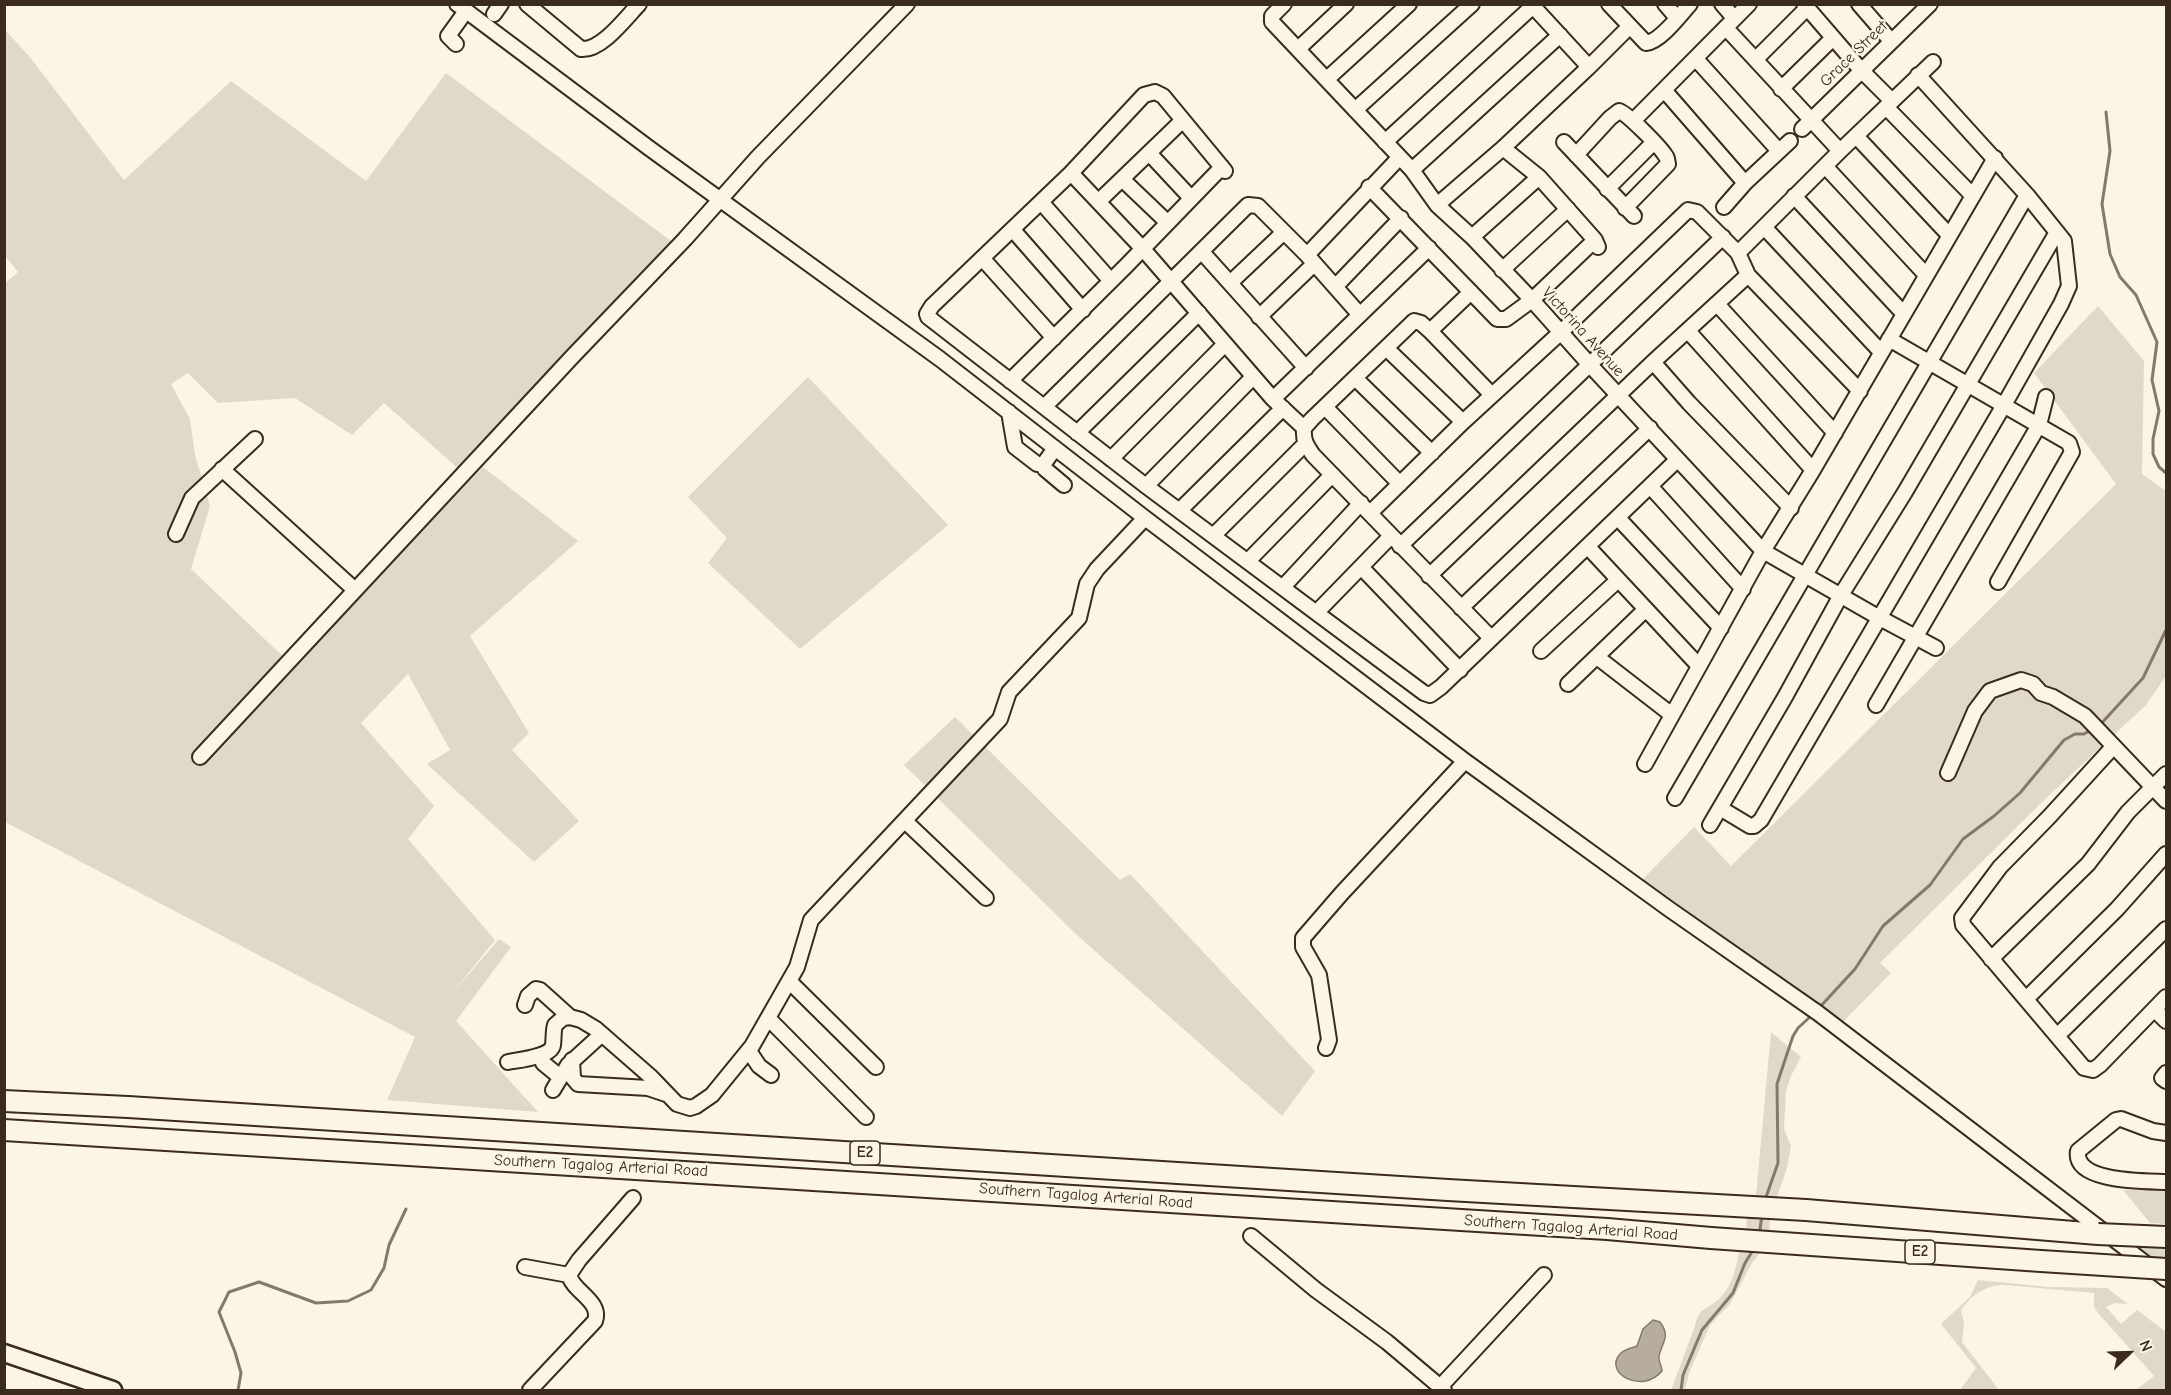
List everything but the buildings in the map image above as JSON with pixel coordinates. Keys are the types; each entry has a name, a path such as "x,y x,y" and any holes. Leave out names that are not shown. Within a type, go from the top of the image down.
{"highway":[{"name":"Southern Tagalog Arterial Road","path":"4,1101 1806,1210 2097,1234 2165,1234"},
{"name":"Southern Tagalog Arterial Road","path":"4,1130 1607,1228 1711,1238 2166,1269"}],"main road":[{"path":"4,1353 113,1390"}],"street":[{"path":"527,4 581,48 588,49 598,45 639,4"},
{"path":"200,757 585,343 685,239 719,199 907,4"},
{"name":"Victorina Avenue","path":"1284,4 1272,16 1272,22 1412,170 1437,205 1472,237 1532,300 1763,551 1936,648"},
{"path":"1298,49 1346,4"},
{"path":"1327,79 1409,4"},
{"path":"1355,110 1472,4"},
{"path":"1609,4 1646,43 1652,42 1690,4"},
{"path":"1665,4 1677,18"},
{"path":"1722,4 1730,23 1807,125 1840,151"},
{"path":"1633,121 1749,4"},
{"name":"Grace Street","path":"1807,125 1930,4"},
{"path":"1385,142 1532,5 1589,67"},
{"path":"1756,59 1805,6 1889,104 1973,196"},
{"path":"1863,6 1891,41"},
{"path":"456,44 448,36 462,8 719,199 940,359 1465,761 1814,1010 2166,1279"},
{"path":"1437,205 1503,148 1629,27"},
{"path":"1412,170 1560,35"},
{"path":"1782,89 1833,38"},
{"path":"1696,59 1779,151"},
{"path":"1738,253 1825,165 1934,62"},
{"path":"1720,808 1750,826 1754,826 1761,820 2067,294 2069,286 2064,241 2028,195 1918,75"},
{"path":"1664,90 1745,183"},
{"path":"1010,381 1083,310 1191,198 1224,169 1163,96 1155,92 1144,95 1071,173 932,306 927,314 933,321 1010,381 1044,407 1077,433 1146,486 1424,693 1430,695 1435,693 1460,670 1677,460"},
{"path":"1564,142 1607,189 1630,212 1668,164 1666,156 1633,121 1619,111 1576,155"},
{"path":"1099,201 1183,120"},
{"path":"1856,136 1949,235"},
{"path":"1724,207 1745,183 1790,141"},
{"path":"1607,189 1653,143"},
{"path":"1369,187 1497,319 1506,320 1597,244 1539,177 1503,148"},
{"path":"1149,153 1191,198"},
{"path":"1259,317 1310,260 1369,187 1399,158"},
{"path":"1645,764 1763,551 1791,508 1995,158"},
{"path":"1825,165 1926,275"},
{"path":"1071,173 1143,249 1278,404 1304,428 1305,444 1332,475 1491,638"},
{"path":"1472,237 1539,177"},
{"path":"1122,179 1167,222"},
{"path":"1675,798 1806,576 1928,362 2028,195"},
{"path":"1794,196 1903,314"},
{"path":"1041,202 1111,281"},
{"path":"1044,407 1248,205 1258,206 1360,315"},
{"path":"1502,270 1568,209"},
{"path":"1283,587 1366,508 1400,484 1462,422 1561,333 1688,210 1696,212 1723,237 1738,253 1749,275 1860,391"},
{"path":"1335,287 1401,218"},
{"path":"1764,227 1881,352"},
{"path":"1013,230 1083,310"},
{"path":"1230,284 1284,232"},
{"path":"1710,825 1841,595 1894,511 2057,232"},
{"path":"1317,612 1361,567 1396,541 1590,365 1723,237"},
{"path":"1180,510 1278,404 1306,368 1429,248"},
{"path":"1202,252 1306,368"},
{"path":"982,258 1054,338"},
{"path":"1429,576 1653,362 1749,275"},
{"path":"1430,331 1471,292"},
{"path":"1717,304 1835,433"},
{"path":"1077,433 1199,313"},
{"path":"1304,428 1414,321 1421,323 1430,331 1492,395"},
{"path":"1688,332 1813,470"},
{"path":"1890,339 2069,443 2072,452 1998,582"},
{"path":"1111,459 1225,344"},
{"path":"1386,348 1462,422"},
{"path":"1653,362 1689,403 1791,508"},
{"path":"1146,486 1253,376"},
{"path":"1355,378 1432,453"},
{"path":"1876,705 2039,425 2046,397"},
{"path":"1325,407 1400,484"},
{"path":"1009,412 1015,447 1037,464"},
{"path":"1461,608 1578,494 1650,428"},
{"path":"176,534 192,498 255,439"},
{"path":"1214,535 1305,444"},
{"path":"1055,448 1043,465 1064,485"},
{"path":"222,469 355,590"},
{"path":"1248,561 1332,475"},
{"path":"1650,486 1743,588"},
{"path":"508,1062 551,1051 554,1046 555,1025 563,1018 570,1017 581,1020 602,1034 678,1104 690,1108 712,1095 749,1051 797,967 811,920 1000,719 1009,692 1079,618 1087,584 1092,576 1145,518"},
{"path":"1618,518 1721,628"},
{"path":"1588,547 1699,666"},
{"path":"1361,567 1460,670"},
{"path":"1541,651 1618,580"},
{"path":"1568,684 1645,610"},
{"path":"1597,657 1672,715"},
{"path":"1948,773 1975,711 1990,691 2021,680 2033,684 2041,693 2053,697 2085,716 2166,801"},
{"path":"2109,741 2049,817 2000,867 1962,918 1963,925 2084,1068 2092,1070 2166,997"},
{"path":"1326,1048 1329,1040 1320,984 1318,975 1303,947 1303,939 1342,893 1465,761"},
{"path":"1991,959 2088,864 2128,812 2166,774"},
{"path":"905,821 986,898"},
{"path":"2026,999 2117,909 2166,854"},
{"path":"2057,1036 2166,929"},
{"path":"789,981 876,1067"},
{"path":"525,1005 531,991 540,990 570,1017"},
{"path":"2154,1009 2166,1022"},
{"path":"768,1018 866,1117"},
{"path":"543,1063 556,1084 572,1060 602,1034"},
{"path":"749,1051 762,1070 771,1075"},
{"path":"572,1060 573,1078 578,1084 648,1088 669,1095"},
{"path":"2166,1073 2162,1078 2166,1081"},
{"path":"2166,1133 2153,1131 2121,1119 2116,1120 2078,1151 2077,1155 2081,1163 2107,1178 2166,1182"},
{"path":"569,1275 579,1260 633,1198"},
{"path":"1251,1236 1316,1290 1387,1342 1442,1389 1544,1275"},
{"path":"525,1267 569,1275 576,1287 594,1306 597,1317 530,1390"}],"shaded area":[{"path":"4,29 29,56 124,180 231,81 366,181 446,73 675,244 461,471 384,403 352,435 295,398 218,403 188,373 171,384 190,419 195,455 210,506 191,569 293,666 483,467 578,541 470,636 529,733 512,750 579,821 534,862 427,764 450,750 408,674 361,723 434,806 408,839 495,940 451,995 499,939 511,947 456,1021 538,1112 387,1100 415,1037 5,822 4,284 18,272 5,256"},
{"path":"2098,306 2144,361 2142,474 2166,491 2166,676 2146,705 2041,803 1880,963 1891,973 1838,1027 1640,882 1694,827 1731,866 2116,484 2034,373"},
{"path":"808,377 948,525 800,649 708,563 727,538 688,497"},
{"path":"955,717 1120,880 1130,874 1315,1071 1282,1116 1078,936 904,765"},
{"path":"1771,1032 1801,1057 1790,1078 1786,1092 1784,1129 1791,1146 1787,1168 1777,1197 1756,1196"},
{"path":"2123,1190 2166,1190 2166,1224 2150,1223"},
{"path":"1747,1217 1770,1218 1769,1232 1746,1231"},
{"path":"2124,1243 2166,1245 2166,1260 2143,1258"},
{"path":"1740,1249 1761,1251 1730,1304 1710,1325 1689,1373 1685,1390 1671,1390 1698,1315 1716,1302 1728,1287"},
{"path":"1978,1280 2049,1287 2107,1288 2128,1304 2115,1303 2106,1307 2121,1324 2137,1310 2166,1332 2166,1390 2136,1390 2154,1376 2098,1313 2094,1307 2094,1293 1998,1285 1979,1292 1961,1311 1964,1322 1962,1342 1999,1390 1960,1390 1976,1368 1941,1324 1970,1297"},
{"path":"1653,1320 1660,1322 1665,1332 1659,1358 1662,1371 1654,1378 1645,1381 1627,1379 1617,1368 1616,1361 1622,1352 1637,1346 1643,1329"}],"waterway":[{"path":"2106,112 2110,151 2102,204 2110,254 2120,277 2136,295 2157,342 2152,380 2159,411 2153,439 2153,454 2159,467 2166,473"},
{"path":"2099,726 2143,678 2166,630"},
{"path":"1819,1008 1855,969 1883,926 1930,885 1963,839 2020,793 2064,740 2093,729"},
{"path":"1765,1200 1778,1163 1777,1084 1793,1036 1812,1015"},
{"path":"238,1390 241,1373 219,1312 229,1292 259,1282 316,1303 348,1301 371,1290 384,1268 389,1245 406,1209"},
{"path":"1759,1236 1762,1215"},
{"path":"1681,1390 1683,1375 1702,1330 1733,1293 1745,1263 1755,1247"}]}
